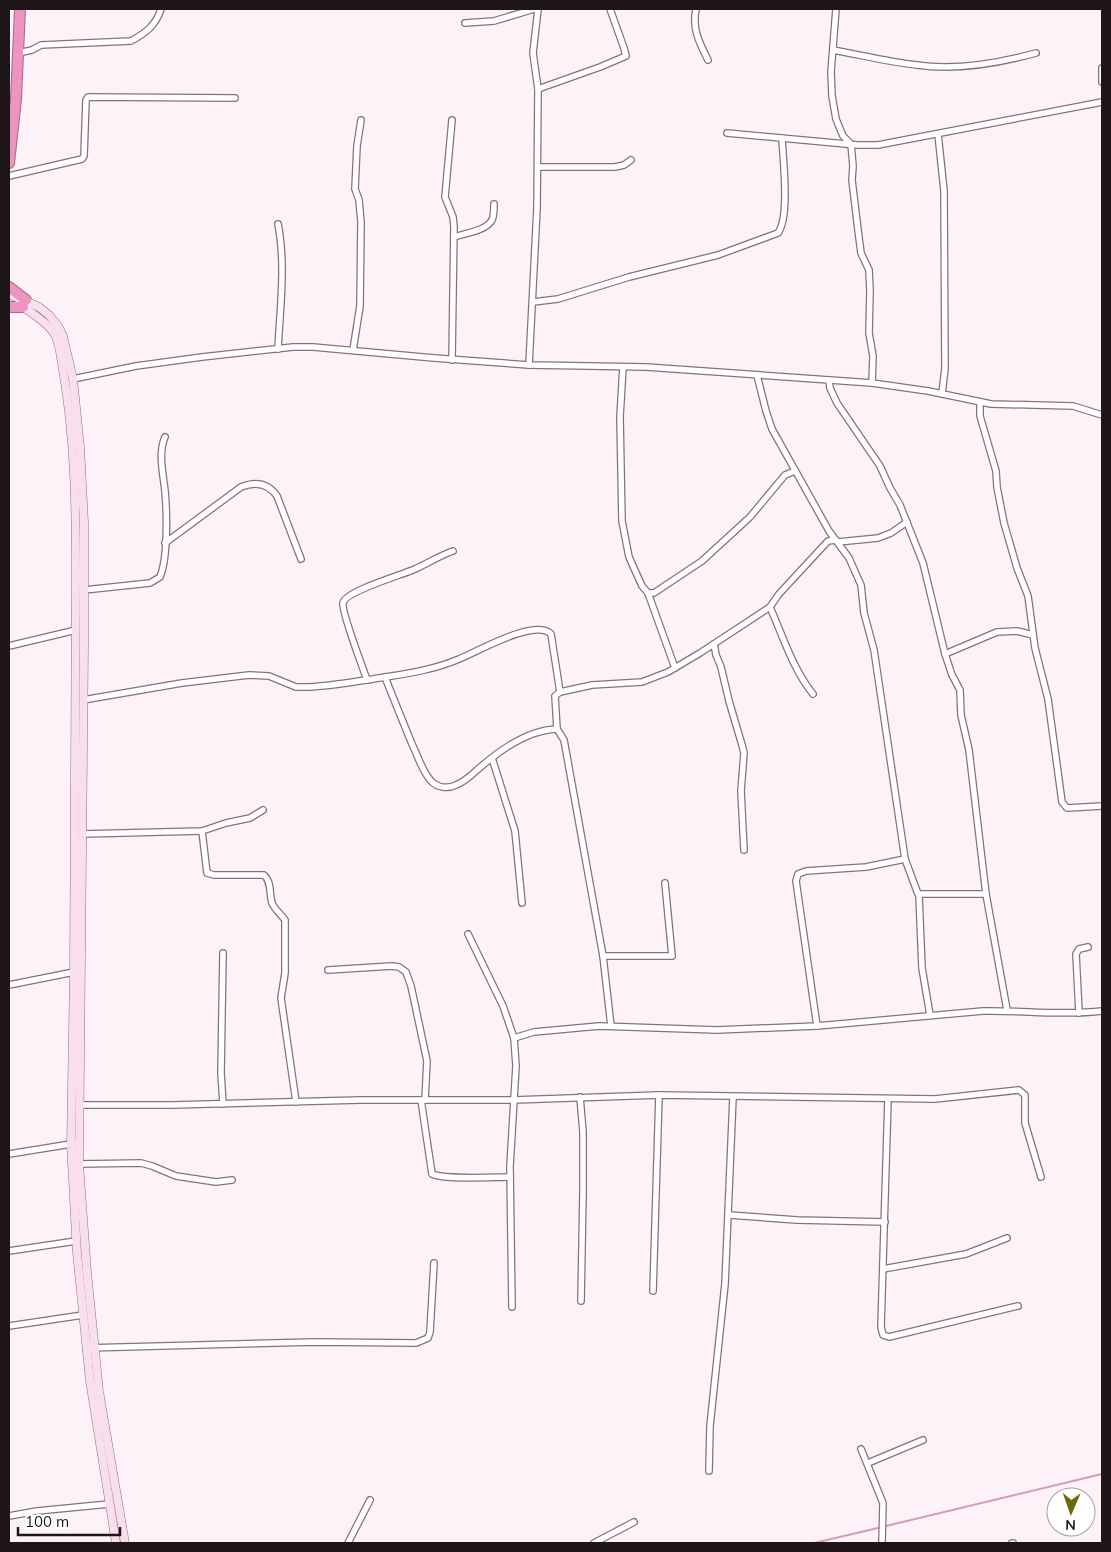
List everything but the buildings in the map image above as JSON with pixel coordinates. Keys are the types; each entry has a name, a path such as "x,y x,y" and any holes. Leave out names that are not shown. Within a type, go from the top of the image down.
{"highway":[{"path":"9,163 16,99 20,9"},
{"path":"9,288 24,304"},
{"path":"9,307 24,304"}],"main road":[{"path":"9,294 24,304 54,332 67,391 76,516 79,1164 99,1391 125,1543"},
{"path":"9,303 39,307 58,326 68,352 73,379 80,447 84,513 84,700 78,963 74,972 71,1144 76,1241 86,1348 116,1543"}],"street":[{"path":"18,53 32,50 42,45 131,41 143,35 153,26 160,9"},
{"path":"465,23 494,21 534,9"},
{"path":"529,365 538,208 538,89 533,47 538,9"},
{"path":"538,89 626,56 610,9"},
{"path":"696,9 695,34 708,60"},
{"path":"836,9 831,72 834,112 843,136 851,144 852,180 861,253 869,270 870,334 873,356 872,383"},
{"path":"833,50 918,66 981,64 1036,53"},
{"path":"1102,68 1102,82"},
{"path":"9,176 82,159 84,156 86,100 88,97 235,98"},
{"path":"727,133 878,145 1102,102"},
{"path":"353,350 360,306 361,222 359,200 355,190 357,146 361,120"},
{"path":"452,120 445,198 453,218 454,237 452,360"},
{"path":"938,134 944,191 946,368 942,394"},
{"path":"533,302 558,299 629,276 718,255 778,234 782,221 785,191 782,138"},
{"path":"538,167 615,168 631,160"},
{"path":"454,237 478,230 488,224 493,218 494,204"},
{"path":"278,224 281,240 282,275 278,349"},
{"path":"73,379 136,366 278,349 313,347 529,365 623,367 872,383 1002,405 1073,406 1102,415"},
{"path":"623,367 620,417 622,521 629,557 642,586 648,593 675,668"},
{"path":"758,375 768,420 823,522 853,566 861,585 864,613 874,650 905,859 914,888 917,894 920,895 986,894"},
{"path":"829,380 830,388 844,413 880,466 907,522 927,577 945,654 961,695 961,715 969,750 986,894 1008,1010"},
{"path":"980,402 980,416 996,471 997,486 1007,532 1017,568 1028,596 1033,635 1048,699 1064,806 1071,809 1102,806"},
{"path":"84,590 150,583 159,579 164,564 165,542 166,502 162,450 165,436"},
{"path":"648,593 654,592 702,560 750,517 785,475 795,471"},
{"path":"165,542 241,487 260,483 273,490 277,496 301,559"},
{"path":"610,1026 603,956 564,740 557,729 555,696 560,692 592,685 642,682 662,675 707,649 770,608 779,594 828,541 878,538 891,533 907,522"},
{"path":"367,680 346,618 343,605 345,599 363,588 393,578 453,551"},
{"path":"770,608 797,672 813,694"},
{"path":"9,646 76,630"},
{"path":"84,700 182,683 249,675 272,676 296,687 324,686 367,680 432,669 460,659 481,647 508,637 545,630 551,634 560,692"},
{"path":"945,654 997,632 1017,631 1033,635"},
{"path":"714,644 744,752 741,791 744,850"},
{"path":"707,649 716,656"},
{"path":"384,677 421,764 436,785 449,788 458,785 492,758 532,733 557,729"},
{"path":"492,758 515,831 522,903"},
{"path":"82,834 202,831 250,818 263,810"},
{"path":"202,831 207,873 214,875 264,875 269,881 272,902 285,920 285,966 280,998 296,1102"},
{"path":"817,1026 796,881 798,874 806,871 866,867 905,859"},
{"path":"603,956 672,956 665,883"},
{"path":"920,895 922,968 930,1015"},
{"path":"468,934 503,1006 514,1038 516,1066 510,1177 512,1308"},
{"path":"1079,1013 1076,954 1079,949 1088,947"},
{"path":"223,953 221,1073 223,1104"},
{"path":"328,970 399,966 406,972 411,986 426,1054 423,1100 432,1174 437,1176 510,1177"},
{"path":"9,985 74,972"},
{"path":"514,1038 534,1032 610,1026 709,1030 817,1026 930,1015 1008,1010 1079,1013 1102,1011"},
{"path":"80,1105 513,1100 659,1096 935,1099 1013,1089 1022,1091 1025,1095 1024,1123 1041,1177"},
{"path":"653,1290 659,1096"},
{"path":"580,1097 583,1132 581,1301"},
{"path":"708,1471 710,1426 725,1284 733,1097"},
{"path":"888,1099 881,1327 883,1335 889,1337 1018,1306"},
{"path":"9,1154 79,1144"},
{"path":"79,1164 141,1164 152,1166 176,1176 216,1182 232,1180"},
{"path":"728,1214 797,1220 885,1222"},
{"path":"883,1270 966,1254 1007,1238"},
{"path":"9,1251 76,1241"},
{"path":"86,1348 315,1342 423,1342 428,1338 430,1332 434,1262"},
{"path":"9,1326 83,1315"},
{"path":"868,1463 923,1440"},
{"path":"862,1449 883,1503 882,1543"},
{"path":"348,1543 370,1500"},
{"path":"9,1516 36,1511 109,1504"},
{"path":"594,1543 634,1522"}],"waterway":[{"path":"886,1526 1102,1474"},
{"path":"814,1543 878,1528"}]}
